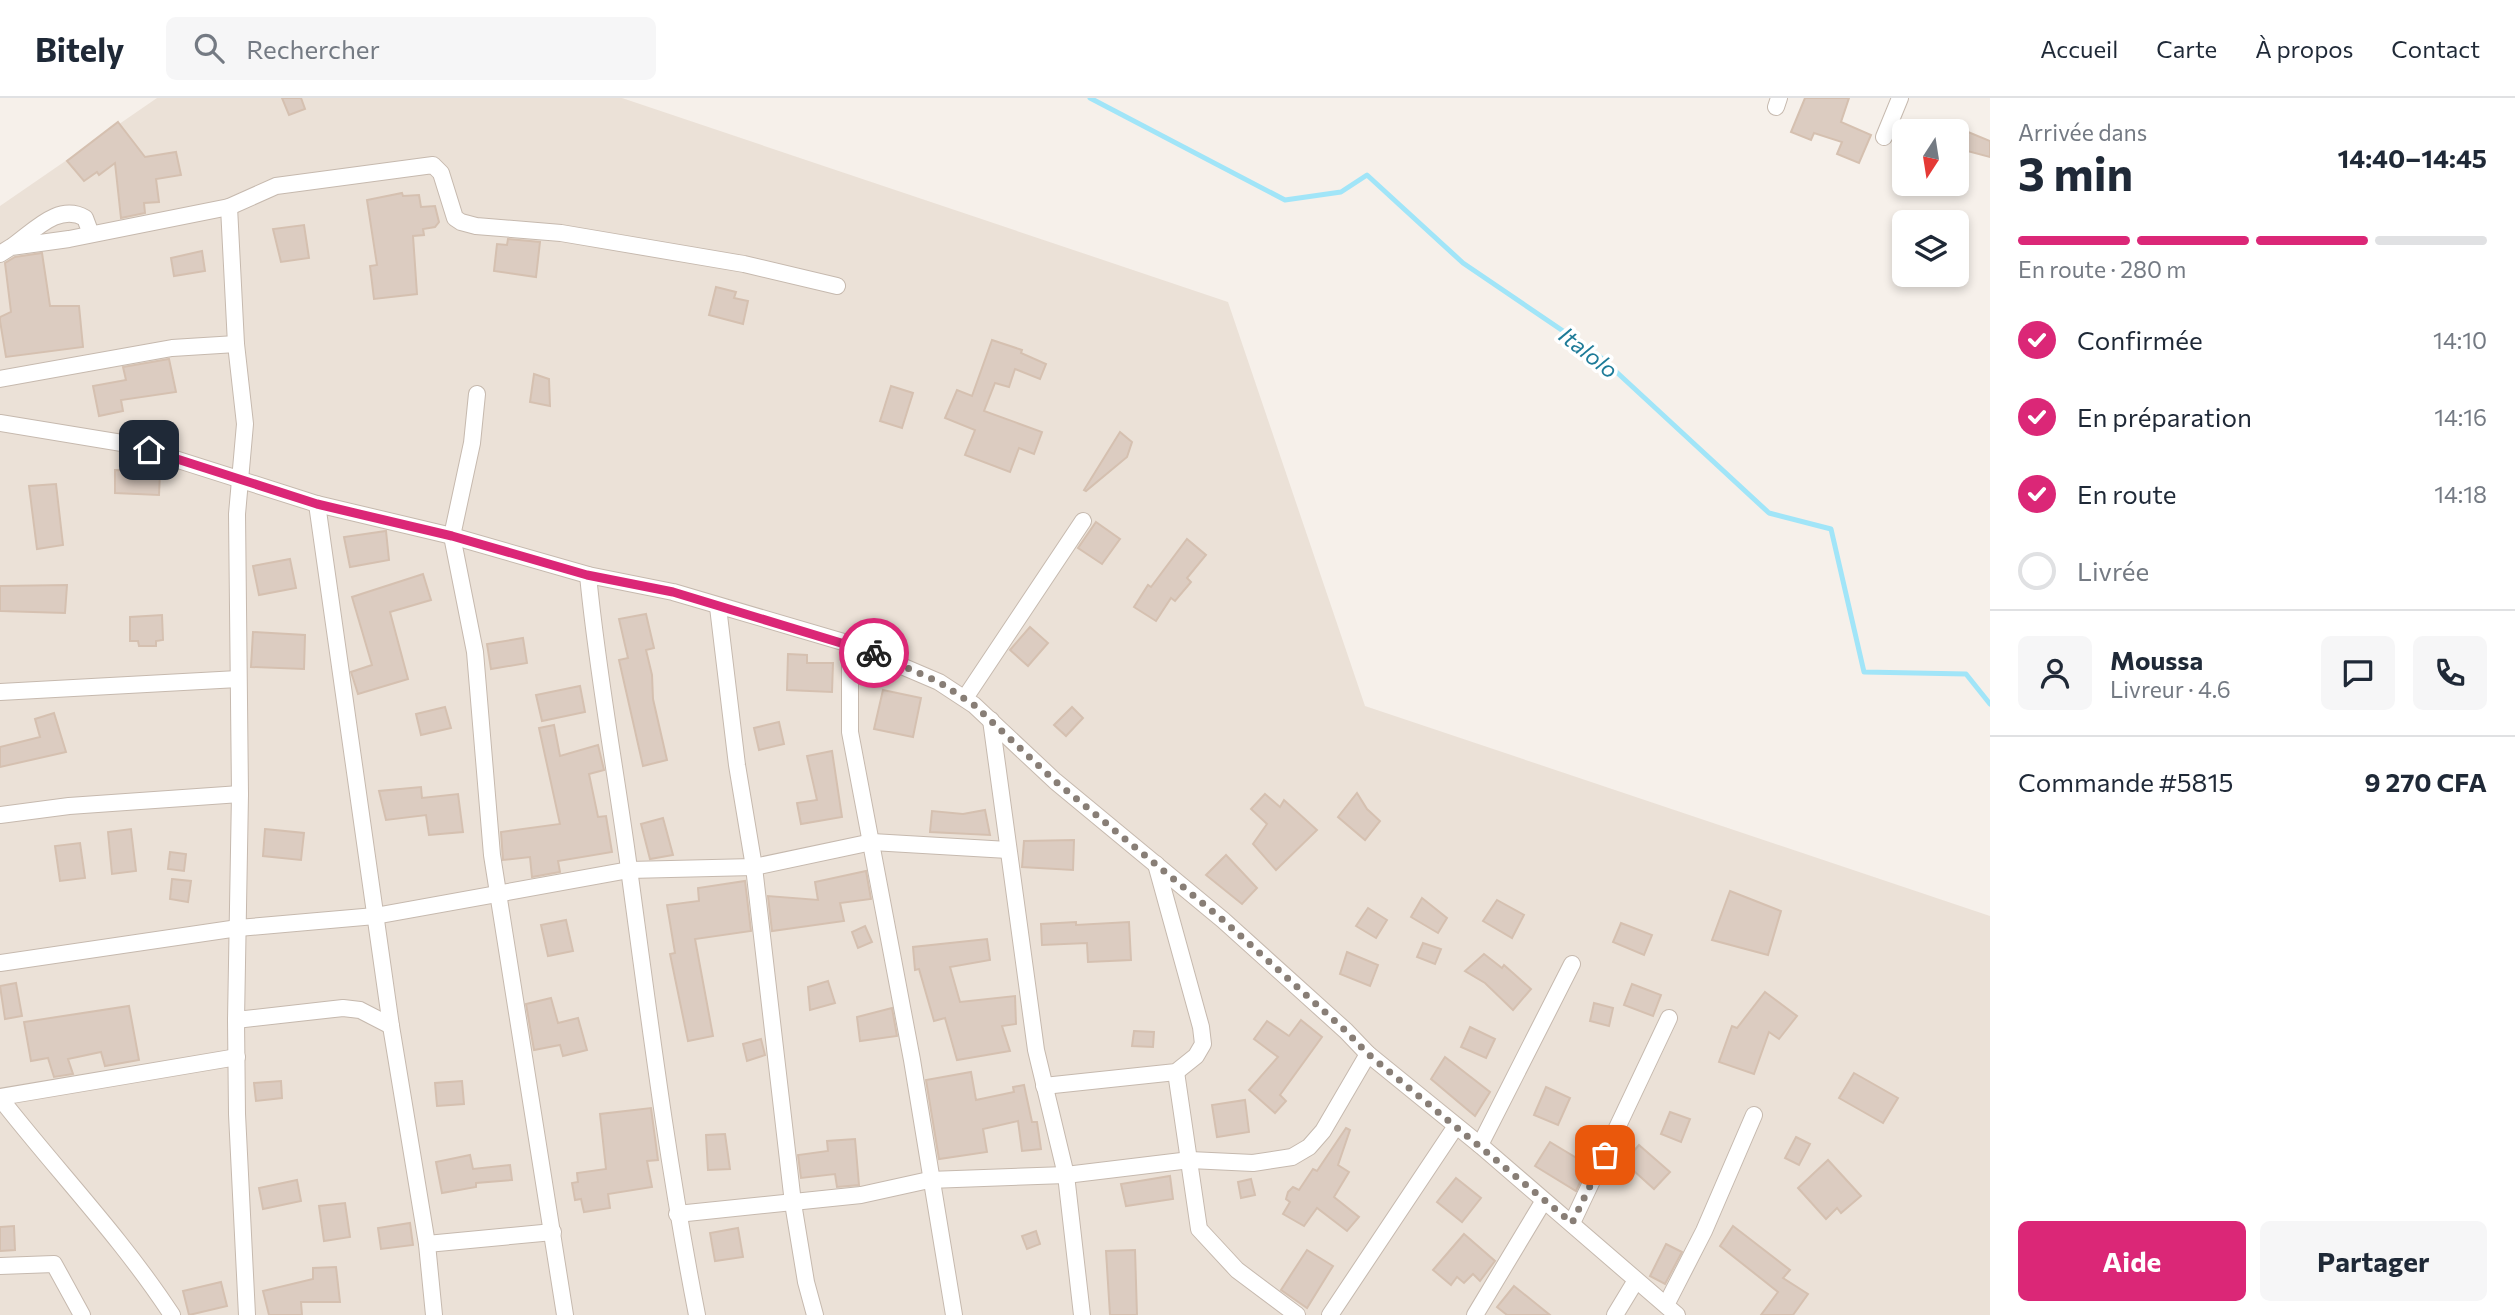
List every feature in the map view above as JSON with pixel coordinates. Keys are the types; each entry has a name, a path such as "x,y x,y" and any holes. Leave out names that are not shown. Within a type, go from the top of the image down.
{"street":[{"path":"1884,137 1900,98"},
{"path":"6,250 229,207 276,186 433,165 441,173 451,211 461,222 476,226 561,233 744,264 837,286"},
{"path":"229,207 236,344 245,424 237,514 240,794 236,1020 237,1114 247,1315"},
{"path":"6,250 58,214 68,212 85,218 91,234"},
{"path":"0,379 172,348 236,344"},
{"path":"477,394 472,443 452,536 475,652 492,855 565,1315"},
{"path":"0,424 128,444 317,504 452,536 587,575 649,586 850,644 927,676 965,698 1055,781 1156,863 1346,1031 1368,1054 1480,1145 1572,1223 1635,1282 1671,1310 1754,1115"},
{"path":"317,504 391,1026 427,1244 434,1315"},
{"path":"965,698 1083,521"},
{"path":"587,575 597,667 629,870 677,1214 697,1315"},
{"path":"718,607 737,765 754,867 793,1203 806,1282 815,1315"},
{"path":"850,644 850,732 912,1060 929,1180 954,1315"},
{"path":"0,692 238,679"},
{"path":"990,720 1044,1086 1066,1175 1082,1315"},
{"path":"0,816 69,806 240,794"},
{"path":"0,963 238,928 375,916 629,870 754,867 872,842 1008,850"},
{"path":"1044,1086 1176,1072 1196,1056 1202,1044 1202,1035 1156,863"},
{"path":"1480,1145 1572,964"},
{"path":"236,1020 343,1008 359,1010 391,1026"},
{"path":"1572,1223 1669,1018"},
{"path":"677,1214 861,1195 929,1180 1066,1175 1190,1160 1253,1163 1292,1157 1309,1147 1338,1111 1368,1054"},
{"path":"0,1097 237,1057"},
{"path":"1176,1072 1199,1229 1237,1269 1297,1315"},
{"path":"0,1097 121,1241 172,1315"},
{"path":"1330,1315 1456,1126"},
{"path":"1475,1315 1544,1202"},
{"path":"427,1244 553,1232"},
{"path":"0,1266 54,1264 82,1315"},
{"path":"1615,1315 1635,1282"}],"shaded area":[{"path":"157,98 622,98 1228,302 1365,706 1990,916 1990,1315 0,1315 0,206"}],"building":[{"path":"282,98 301,98 305,109 289,115"},
{"path":"1805,98 1849,98 1841,122 1871,135 1859,163 1837,154 1842,142 1814,133 1811,140 1791,132"},
{"path":"118,122 145,157 176,152 181,175 156,179 159,202 144,203 145,213 121,218 115,163 99,175 97,172 84,181 67,161"},
{"path":"1969,132 1990,141 1990,157 1969,151"},
{"path":"402,193 403,196 419,195 421,207 435,206 439,222 435,227 423,229 424,235 413,236 417,294 374,299 370,266 377,265 367,200"},
{"path":"304,225 309,258 281,262 273,229"},
{"path":"508,239 540,242 536,277 494,271 497,244 507,245"},
{"path":"202,251 205,271 174,276 171,258"},
{"path":"42,253 50,306 79,306 83,347 6,357 0,321 0,317 11,312 5,263 15,257"},
{"path":"716,287 736,292 734,298 748,301 743,324 709,315"},
{"path":"992,340 1022,350 1021,353 1046,364 1040,379 1015,369 1009,387 995,383 984,411 1042,432 1034,454 1019,448 1010,472 965,455 975,430 945,418 957,390 972,396"},
{"path":"169,359 176,392 121,400 123,411 99,416 93,386 126,380 123,367"},
{"path":"534,374 549,379 550,406 530,402"},
{"path":"891,386 913,393 902,428 880,421"},
{"path":"1120,432 1132,442 1127,457 1084,490"},
{"path":"115,470 160,472 159,495 115,493"},
{"path":"56,484 63,545 37,549 29,486"},
{"path":"1096,522 1120,539 1102,564 1078,548"},
{"path":"386,531 389,560 350,567 344,537"},
{"path":"1187,539 1206,555 1187,578 1191,582 1175,601 1171,598 1156,621 1134,607 1148,585 1151,587"},
{"path":"290,559 296,588 259,595 253,566"},
{"path":"423,574 431,600 390,612 408,679 358,694 351,672 372,665 352,597"},
{"path":"67,585 65,613 0,611 0,586"},
{"path":"646,614 654,648 646,650 652,675 653,699 667,760 643,766 619,660 628,658 619,619"},
{"path":"162,615 163,640 156,641 156,646 139,646 138,641 130,641 130,617"},
{"path":"1030,627 1048,643 1028,666 1010,650"},
{"path":"253,632 305,635 304,669 251,667"},
{"path":"523,638 527,663 491,669 487,644"},
{"path":"788,654 807,655 807,663 833,663 832,692 787,690"},
{"path":"580,686 585,712 542,721 536,695"},
{"path":"883,690 921,698 913,737 874,729"},
{"path":"445,707 451,728 421,735 416,714"},
{"path":"1072,707 1083,718 1066,736 1054,725"},
{"path":"54,713 66,752 0,767 0,747 40,737 35,719"},
{"path":"779,722 784,744 759,750 754,728"},
{"path":"554,725 560,756 598,745 604,770 589,774 598,817 606,816 612,852 558,861 560,872 532,877 530,857 503,860 501,832 560,824 539,728"},
{"path":"832,751 842,817 801,824 797,803 817,800 807,756"},
{"path":"421,787 422,798 458,794 463,832 429,835 426,815 386,820 379,791"},
{"path":"1357,793 1367,809 1380,821 1365,840 1338,817"},
{"path":"1265,794 1280,807 1284,800 1317,830 1276,870 1253,844 1267,824 1251,809"},
{"path":"985,810 990,835 930,832 932,811 963,814"},
{"path":"663,818 673,855 650,859 641,824"},
{"path":"131,829 136,871 112,874 108,832"},
{"path":"265,829 304,833 301,860 263,856"},
{"path":"1074,840 1073,870 1022,867 1024,841"},
{"path":"80,843 85,878 60,881 55,846"},
{"path":"170,852 186,854 184,871 168,869"},
{"path":"1226,855 1257,888 1242,904 1206,875"},
{"path":"866,871 871,899 840,903 844,921 772,931 768,896 818,900 815,882"},
{"path":"172,879 191,881 188,902 170,899"},
{"path":"745,881 751,931 695,939 713,1036 688,1041 670,954 675,953 667,905 699,901 698,888"},
{"path":"1730,891 1781,911 1768,955 1712,940"},
{"path":"1422,898 1447,918 1438,933 1411,917"},
{"path":"1497,900 1524,915 1512,938 1483,921"},
{"path":"1368,908 1387,920 1376,938 1356,926"},
{"path":"566,920 573,951 548,956 541,925"},
{"path":"1076,922 1076,925 1129,922 1131,960 1088,962 1087,943 1042,945 1041,924"},
{"path":"1621,923 1652,935 1644,955 1613,942"},
{"path":"865,926 872,942 858,948 852,932"},
{"path":"987,939 990,960 950,967 960,1002 1015,996 1016,1024 1002,1026 1010,1051 957,1060 945,1018 934,1021 919,969 915,970 913,947"},
{"path":"1423,943 1441,949 1435,964 1417,957"},
{"path":"1347,952 1378,965 1370,986 1340,974"},
{"path":"1484,954 1502,968 1504,965 1531,989 1513,1010 1485,983 1465,971"},
{"path":"828,981 835,1003 810,1010 808,987"},
{"path":"16,983 22,1016 5,1019 0,986"},
{"path":"1632,984 1661,995 1653,1016 1624,1005"},
{"path":"1765,992 1797,1016 1779,1039 1769,1032 1754,1074 1719,1062 1732,1026 1737,1028"},
{"path":"551,998 558,1023 578,1018 587,1050 563,1056 560,1045 534,1050 526,1004"},
{"path":"1594,1003 1613,1008 1609,1026 1590,1021"},
{"path":"129,1006 139,1060 105,1066 101,1052 68,1059 73,1074 54,1077 48,1058 31,1061 24,1022"},
{"path":"892,1008 897,1036 860,1041 857,1017"},
{"path":"1301,1020 1322,1037 1280,1095 1286,1101 1275,1113 1249,1090 1278,1057 1254,1039 1267,1021 1289,1036"},
{"path":"1470,1027 1495,1039 1486,1058 1461,1047"},
{"path":"1134,1031 1154,1032 1153,1047 1132,1046"},
{"path":"761,1039 765,1055 747,1061 743,1044"},
{"path":"1445,1057 1490,1092 1475,1116 1431,1079"},
{"path":"971,1072 976,1100 1014,1092 1013,1087 1024,1085 1032,1122 1037,1122 1041,1149 1022,1151 1018,1121 983,1129 987,1152 939,1159 926,1080"},
{"path":"1854,1073 1898,1098 1883,1123 1839,1098"},
{"path":"281,1081 282,1098 256,1101 254,1083"},
{"path":"462,1081 464,1104 437,1106 435,1083"},
{"path":"1546,1087 1570,1098 1558,1125 1534,1115"},
{"path":"1245,1100 1249,1132 1217,1137 1212,1105"},
{"path":"651,1108 658,1160 647,1161 652,1187 608,1194 610,1208 584,1212 581,1199 575,1200 572,1183 578,1182 577,1173 606,1169 600,1114"},
{"path":"1670,1112 1690,1119 1681,1142 1661,1134"},
{"path":"1346,1128 1350,1130 1338,1165 1349,1172 1334,1197 1359,1217 1347,1231 1317,1208 1304,1226 1283,1214 1290,1202 1286,1199 1288,1192 1293,1187 1299,1190 1313,1169 1317,1171"},
{"path":"725,1134 730,1169 708,1170 706,1135"},
{"path":"1796,1137 1810,1144 1799,1165 1785,1158"},
{"path":"855,1139 859,1185 837,1187 835,1174 801,1178 798,1155 828,1151 827,1141"},
{"path":"1550,1142 1588,1165 1576,1191 1535,1166"},
{"path":"1639,1145 1670,1172 1654,1189 1624,1162"},
{"path":"470,1155 473,1169 510,1165 512,1180 476,1183 476,1187 442,1193 436,1162"},
{"path":"1828,1160 1861,1196 1841,1213 1837,1208 1826,1219 1798,1188"},
{"path":"1170,1176 1173,1199 1126,1206 1121,1184"},
{"path":"1456,1178 1481,1198 1462,1222 1437,1202"},
{"path":"1251,1179 1255,1195 1241,1198 1238,1182"},
{"path":"297,1180 301,1201 263,1209 259,1188"},
{"path":"345,1203 350,1237 324,1241 319,1206"},
{"path":"410,1223 413,1245 381,1249 378,1228"},
{"path":"14,1226 15,1250 0,1251 0,1227"},
{"path":"1733,1226 1790,1270 1783,1278 1808,1294 1793,1315 1761,1315 1778,1292 1720,1246"},
{"path":"738,1228 743,1257 715,1261 710,1233"},
{"path":"1036,1231 1040,1244 1027,1249 1022,1236"},
{"path":"1464,1234 1495,1261 1480,1281 1473,1274 1464,1283 1457,1277 1451,1285 1433,1270"},
{"path":"1666,1244 1682,1252 1665,1284 1650,1276"},
{"path":"1135,1250 1137,1315 1110,1315 1106,1251"},
{"path":"1307,1250 1333,1266 1307,1308 1281,1290"},
{"path":"336,1267 340,1302 301,1302 302,1315 269,1315 263,1291 313,1279 313,1268"},
{"path":"221,1282 227,1306 189,1315 183,1291"},
{"path":"1514,1286 1550,1315 1507,1315 1497,1307"}],"waterway":[{"name":"Italolo","path":"1090,98 1285,200 1341,192 1367,175 1463,263 1597,354 1769,513 1831,529 1864,672 1966,674 1990,704"}],"way so far":[{"path":"874,653 939,682 974,705 1055,781 1223,920 1368,1054 1572,1223 1605,1155"}],"route":[{"path":"149,450 317,504 452,536 587,575 673,592 874,653"}]}
